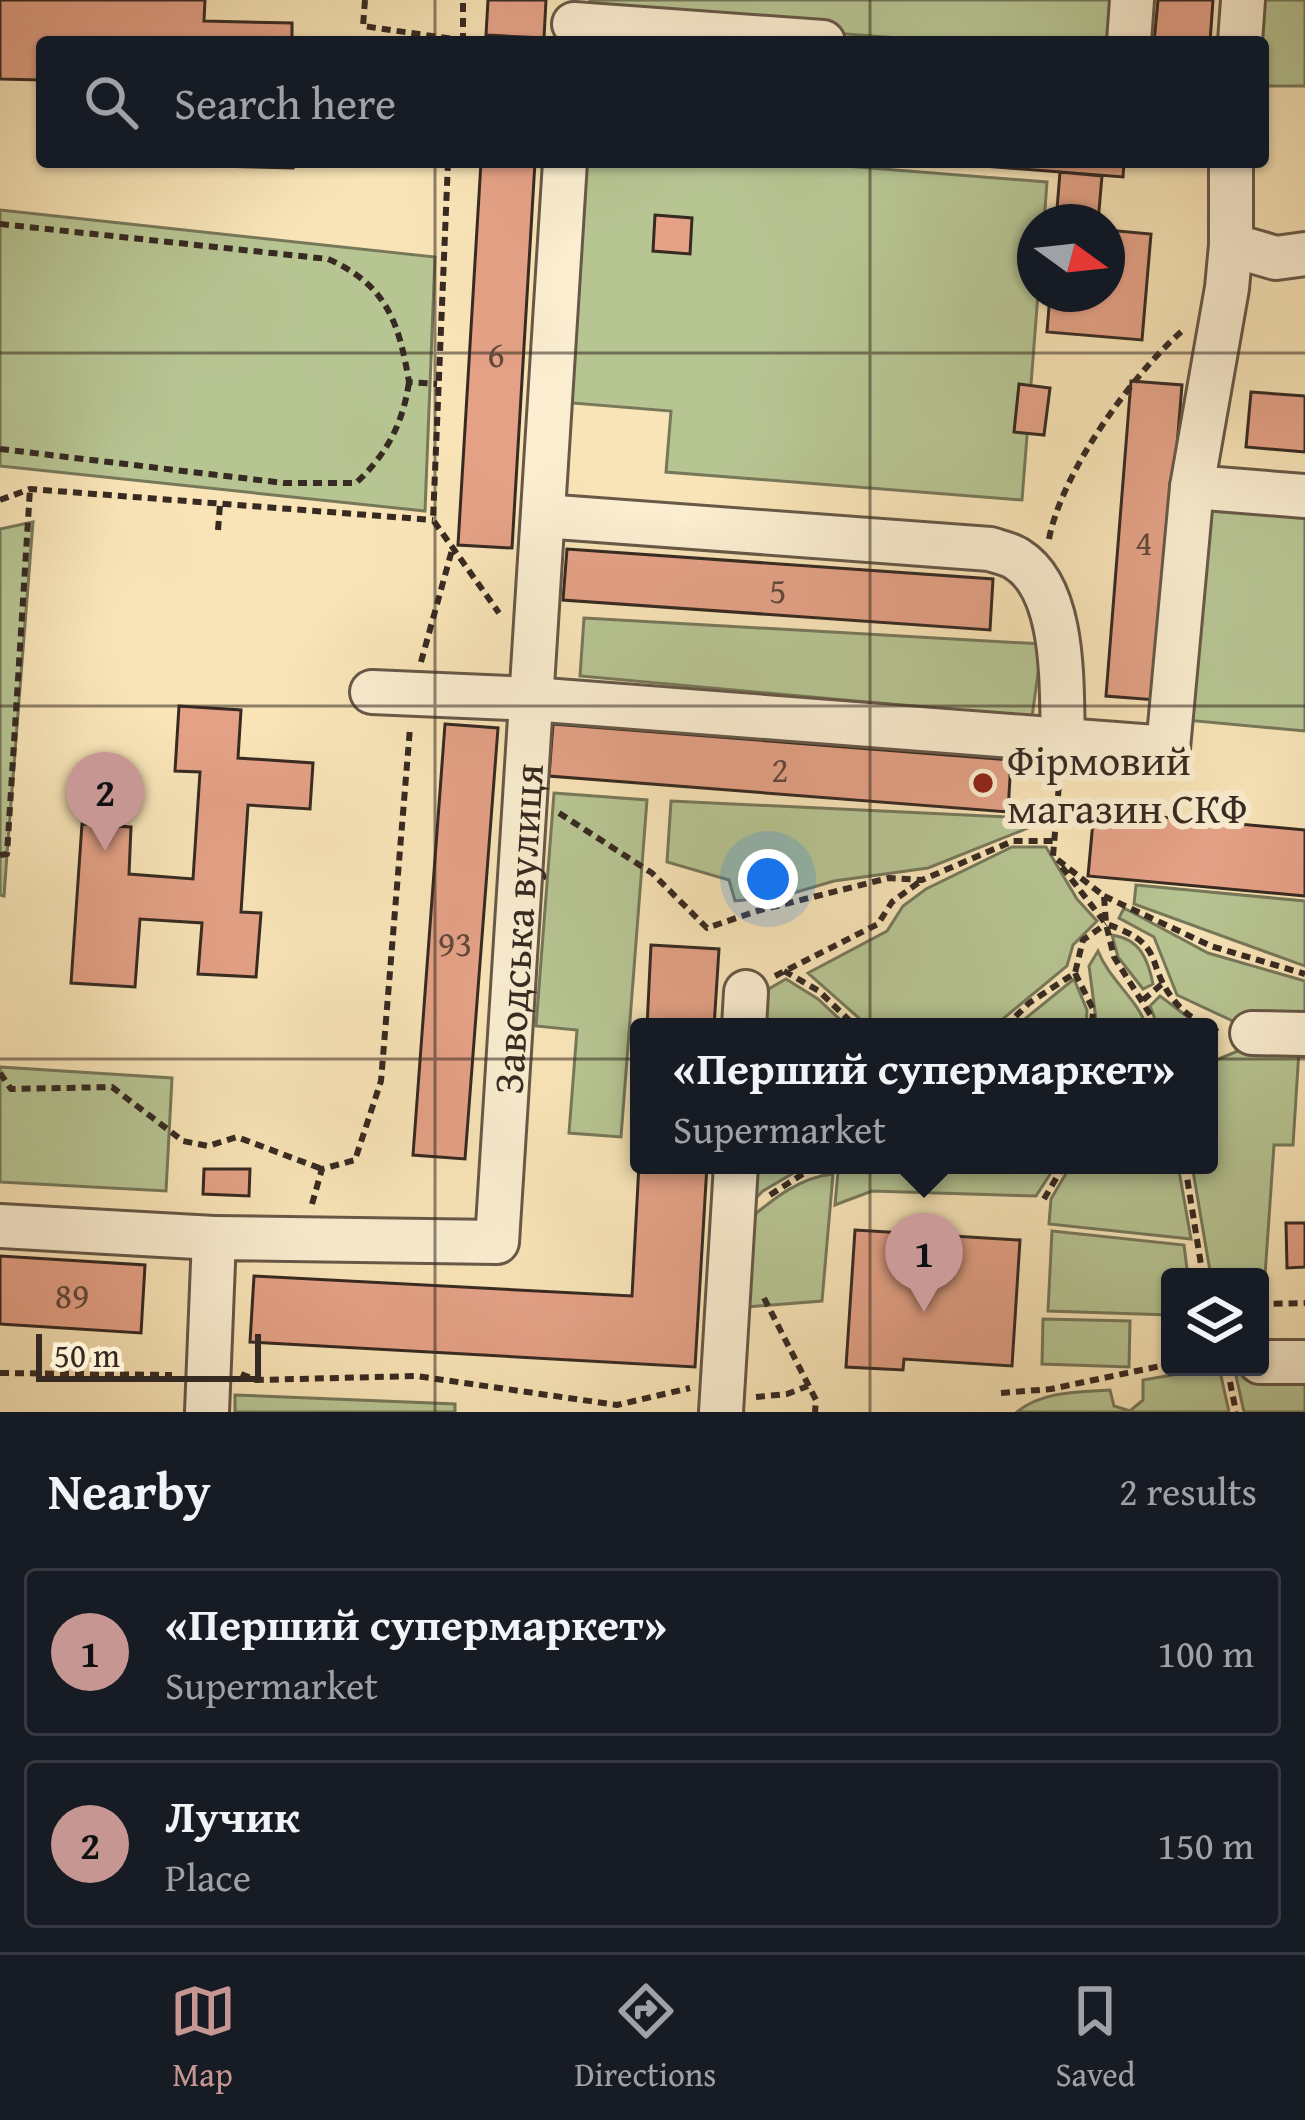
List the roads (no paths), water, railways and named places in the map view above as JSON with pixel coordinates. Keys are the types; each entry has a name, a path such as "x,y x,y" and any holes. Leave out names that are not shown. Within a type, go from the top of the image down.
{"lane":[{"path":"1129,36 1132,0"},
{"path":"1240,36 1243,0"},
{"path":"574,22 748,36"},
{"name":"Заводська вулиця","path":"0,1226 214,1238 497,1242 510,1170 525,792 565,168"},
{"path":"392,693 532,679 1168,748 1192,487 1227,291 1232,168"},
{"path":"1231,245 1290,256"},
{"path":"1227,291 1290,256"},
{"path":"1192,487 1305,496"},
{"path":"543,516 990,549 1016,557 1048,599 1060,651 1063,740"},
{"path":"1252,1033 1305,1034"},
{"path":"722,1402 736,1174"},
{"path":"214,1238 222,1380"},
{"path":"1269,1361 1305,1362"}],"place":[{"name":"Фірмовий магазин СКФ","path":"983,783"},
{"name":"Лучик","path":"105,851"},
{"name":"«Перший супермаркет»","path":"924,1312"}]}
